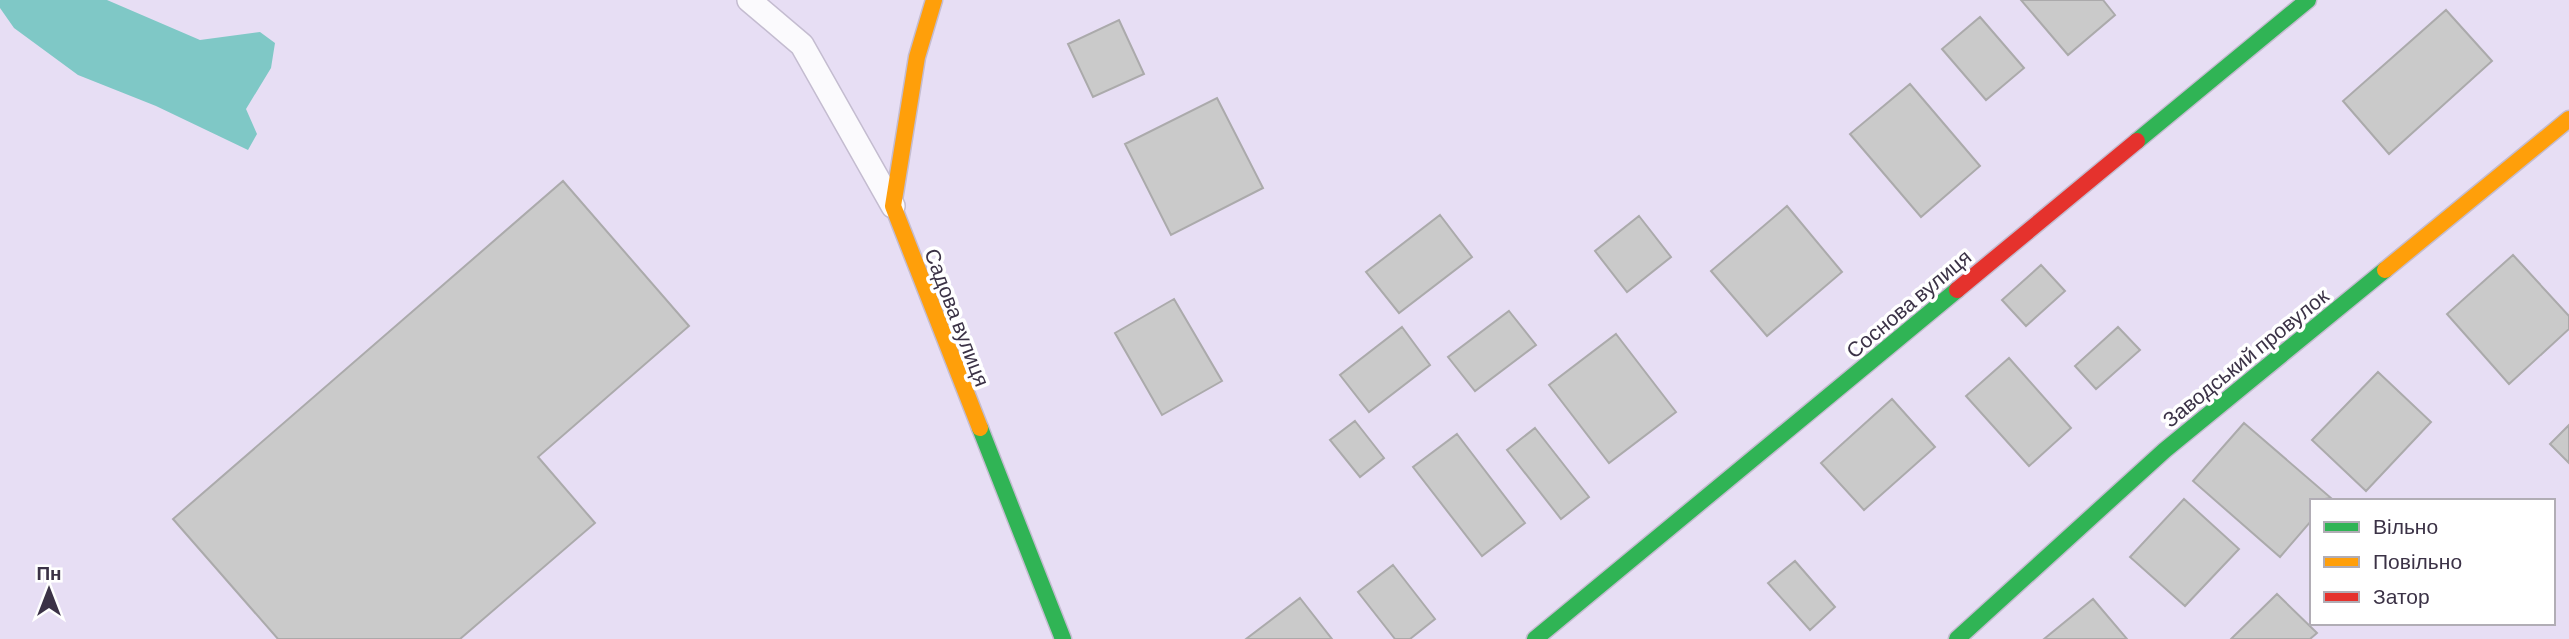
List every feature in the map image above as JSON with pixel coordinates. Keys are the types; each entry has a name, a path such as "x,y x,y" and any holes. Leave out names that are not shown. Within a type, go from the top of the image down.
{"street":[{"path":"892,206 917,57 934,0"},
{"name":"Соснова вулиця","path":"1535,639 2308,0"},
{"name":"Заводський провулок","path":"1957,639 2165,450 2569,119"},
{"name":"Садова вулиця","path":"892,206 1063,639"}],"lane":[{"path":"749,0 802,45 892,206"}],"shaded area":[{"path":"0,0 107,0 200,40 260,32 275,43 271,68 246,109 257,134 248,150 156,106 78,75 14,28 0,8"}],"building":[{"path":"2021,0 2103,0 2115,15 2068,55"},
{"path":"2446,10 2492,61 2389,154 2343,101"},
{"path":"1980,17 2024,68 1986,100 1942,49"},
{"path":"1119,20 1144,74 1093,97 1068,44"},
{"path":"1910,84 1980,166 1921,217 1850,134"},
{"path":"1217,98 1263,188 1171,235 1125,144"},
{"path":"563,181 689,326 538,457 595,523 460,639 278,639 173,519"},
{"path":"1787,206 1842,272 1767,336 1711,271"},
{"path":"1440,215 1472,257 1399,313 1366,272"},
{"path":"1639,216 1671,257 1627,292 1595,251"},
{"path":"2513,255 2569,316 2569,329 2509,384 2447,314"},
{"path":"2041,265 2065,291 2026,326 2002,300"},
{"path":"1174,299 1222,381 1162,415 1115,333"},
{"path":"1509,311 1536,345 1475,391 1448,357"},
{"path":"1402,327 1430,365 1369,412 1340,375"},
{"path":"2118,327 2140,350 2096,389 2075,366"},
{"path":"1616,334 1676,412 1609,463 1549,385"},
{"path":"2009,358 2071,428 2029,466 1966,396"},
{"path":"2378,372 2431,422 2366,491 2312,440"},
{"path":"1892,399 1935,447 1864,510 1821,463"},
{"path":"1355,421 1384,458 1360,477 1330,440"},
{"path":"2244,423 2331,498 2310,499 2310,522 2280,557 2193,481"},
{"path":"2569,425 2569,463 2550,444"},
{"path":"1535,428 1589,497 1561,519 1507,450"},
{"path":"1457,434 1525,523 1482,556 1413,467"},
{"path":"2184,499 2239,549 2185,606 2130,557"},
{"path":"1795,561 1835,607 1810,630 1768,583"},
{"path":"1393,565 1435,619 1410,639 1395,639 1358,592"},
{"path":"2277,594 2317,633 2310,639 2231,639"},
{"path":"1300,598 1332,639 1246,639"},
{"path":"2093,599 2127,639 2044,639"}],"traffic: fast":[{"path":"2137,141 2308,0"},
{"path":"1957,639 2165,450 2385,270"},
{"path":"1535,639 1957,290"},
{"path":"980,428 1063,639"}],"traffic: slow":[{"path":"934,0 917,57 893,206 980,428"},
{"path":"2385,270 2569,119"}],"traffic: jam":[{"path":"1957,290 2137,141"}]}
